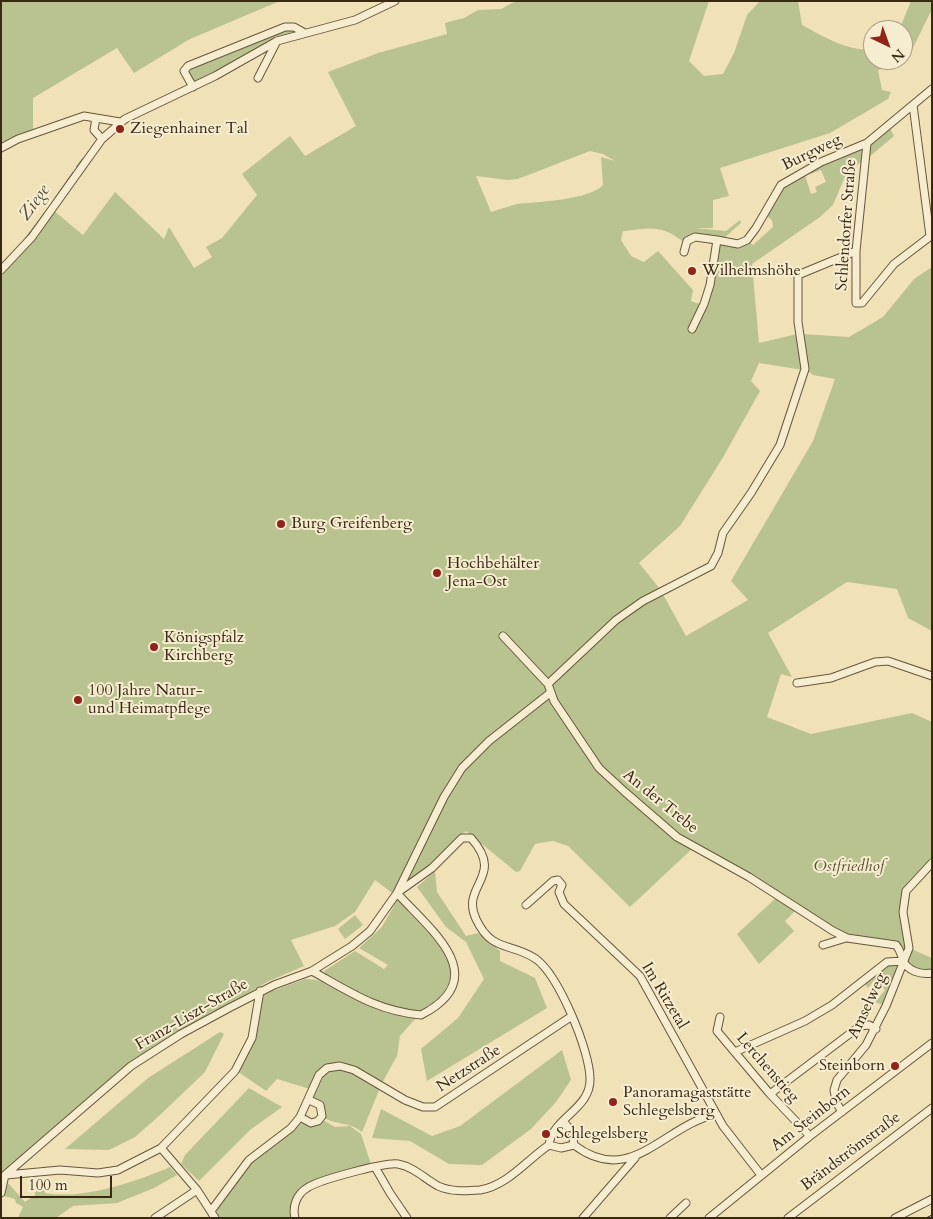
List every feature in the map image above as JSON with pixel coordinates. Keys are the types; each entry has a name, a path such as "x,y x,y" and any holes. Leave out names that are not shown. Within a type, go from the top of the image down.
{"street":[{"path":"1,270 32,237 102,139 120,122 192,87 277,41 303,32 355,20 395,1"},
{"path":"192,87 184,71 188,66 285,27 294,27 303,32"},
{"path":"258,78 277,41"},
{"name":"Burgweg","path":"684,252 687,241 695,238 738,244 747,240 781,185 820,162 867,143 932,89"},
{"path":"913,105 931,235"},
{"path":"1,148 18,139 80,117 120,122"},
{"path":"96,118 94,130 102,139"},
{"name":"Schlendorfer Straße","path":"867,143 856,251 856,303 862,303 894,264 931,235"},
{"path":"692,329 707,294 718,240"},
{"path":"503,636 548,684 616,620 643,601 711,566 718,553 724,533 777,451 805,369 798,322 798,275 856,251"},
{"path":"798,682 831,678 875,662 888,661 932,676"},
{"name":"An der Trebe","path":"548,684 550,693 599,768 677,837 749,877 847,938 896,945 901,950 903,961 914,972 932,973"},
{"path":"397,893 444,798 462,768 489,741 550,693"},
{"path":"295,1218 295,1203 307,1188 388,1163 401,1164 439,1186 452,1190 482,1189 496,1185 549,1145 550,1136 582,1102 590,1087 589,1066 563,996 539,961 521,951 497,944 480,926 472,907 474,896 486,865 483,854 471,838 462,838 432,868 397,893"},
{"name":"Amselweg","path":"842,1112 836,1102 834,1090 837,1080 866,1045 876,1029 909,948 903,912 906,890 932,863"},
{"name":"Im Ritzetal","path":"526,906 553,881 558,880 562,885 559,892 564,904 640,976 716,1114 760,1175"},
{"path":"312,971 374,1005 396,1013 421,1015 443,1000 453,984 455,971 452,956 443,942 397,893"},
{"name":"Franz-Liszt-Straße","path":"5,1175 131,1066 182,1034 260,991 312,971 352,946 370,931 397,893"},
{"name":"An der Trebe","path":"823,945 847,938"},
{"path":"736,1052 805,1021 832,1005 887,962 903,961"},
{"path":"1,1192 5,1175 28,1171 60,1170 98,1173 118,1170 161,1148 235,1071 252,1038 260,991"},
{"name":"Netzstraße","path":"213,1214 249,1160 291,1128 300,1117 323,1070 340,1066 354,1070 405,1100 423,1107 435,1107 572,1016"},
{"name":"Lerchenstieg","path":"720,1017 717,1031 770,1094 807,1133"},
{"path":"770,1094 860,1026 869,1025 876,1029"},
{"name":"Am Steinborn","path":"709,1218 760,1175 932,1043"},
{"path":"300,1117 311,1123 318,1121 322,1116 320,1106 309,1100"},
{"name":"Brändströmstraße","path":"788,1218 932,1108"},
{"path":"582,1218 635,1158 700,1117 716,1114"},
{"path":"564,1122 572,1132 574,1145"},
{"path":"549,1145 561,1148 574,1145 589,1155 612,1161 635,1158"},
{"path":"161,1148 197,1190 213,1214"},
{"path":"375,1167 407,1218"},
{"path":"155,1218 197,1190"},
{"path":"895,1218 932,1199"},
{"path":"670,1218 686,1203"}],"green space":[{"path":"1,1 280,1 190,39 134,73 117,48 33,98 33,131 1,146"},
{"name":"Ostfriedhof","path":"516,1 709,1 689,61 704,76 723,74 734,53 747,15 760,1 798,1 802,25 845,46 863,49 863,70 878,70 882,90 891,92 888,99 830,133 720,168 729,196 713,200 713,228 695,228 726,231 740,220 741,223 723,239 684,242 668,232 648,228 623,231 621,240 631,256 644,262 658,251 693,290 691,301 705,306 719,244 748,241 753,245 773,227 772,220 765,215 779,191 804,172 811,194 817,192 815,187 826,182 821,170 811,174 810,169 862,149 862,161 846,174 833,205 820,217 752,264 759,343 797,334 803,370 759,363 751,381 760,391 722,459 680,526 639,563 660,589 686,636 748,600 731,581 813,441 835,379 813,375 808,371 802,334 849,337 883,317 914,279 932,267 932,631 908,618 897,589 847,582 768,633 792,677 781,674 767,717 811,734 912,713 932,722 932,863 907,890 903,912 909,948 932,958 932,973 925,974 903,962 886,1006 869,1000 871,996 878,999 885,990 875,979 868,988 863,981 887,962 903,961 896,945 847,938 797,909 785,921 794,931 759,964 737,934 778,896 694,847 630,907 568,846 553,841 535,844 520,871 516,872 466,831 453,842 431,867 392,893 375,880 355,912 335,926 291,940 304,966 267,982 135,1060 1,1173 1,272 53,210 83,235 115,192 164,239 169,227 194,268 212,257 206,247 222,238 257,195 242,174 290,136 305,156 356,126 328,72 378,53 447,34 445,23 464,18 478,10 501,9","holes":["590,151 603,154 615,161 601,157 603,185 596,190 575,197 517,204 491,212 476,176 508,180 518,179"]},
{"path":"911,1 932,1 932,9 913,48 913,20 903,20"},
{"path":"285,28 297,31 275,39 195,83 188,74 187,69"},
{"path":"890,128 894,136 869,157 870,145"},
{"path":"435,871 437,892 466,936 478,933 500,951 500,961 535,978 547,1008 427,1081 421,1049 458,1018 484,979 466,942 446,927 417,887"},
{"path":"397,900 401,900 442,947 448,960 451,974 448,987 438,1000 428,1008 415,1012 396,1010 376,1003 327,976 324,971 355,951 384,969 388,965 359,948 382,927"},
{"path":"355,915 363,925 345,939 338,929"},
{"path":"305,979 313,979 328,984 376,1008 416,1018 400,1036 397,1056 382,1083 362,1070 340,1063 324,1066 310,1089 277,1079 266,1091 237,1071 252,1043 264,994"},
{"path":"220,1032 224,1034 205,1072 135,1137 109,1150 65,1149 148,1078"},
{"path":"562,1050 571,1080 556,1102 531,1129 482,1165 449,1164 410,1141 372,1138 381,1109 432,1136 460,1126"},
{"path":"338,1069 350,1071 380,1088 362,1132 352,1126 324,1118 325,1107 319,1100 313,1098 325,1073"},
{"path":"249,1088 282,1107 250,1130 199,1181 181,1164 185,1155"},
{"path":"323,1120 335,1127 350,1126 361,1134 371,1164 305,1185 298,1193 293,1218 219,1218 216,1208 250,1163 300,1123 311,1126"},
{"path":"170,1167 177,1175 154,1188 117,1203 73,1206 56,1218 18,1218 23,1207 16,1203 15,1199 4,1196 8,1183 25,1202 35,1195 35,1188 44,1182 45,1193 60,1195 76,1194 125,1184"}],"waterway":[{"name":"Ziege","path":"77,167 83,159"},
{"name":"Ziege","path":"55,199 73,173"},
{"name":"Ziege","path":"24,241 48,209"}],"tram line":[{"path":"926,1218 932,1215"}],"place":[{"name":"Ziegenhainer Tal","path":"120,129"},
{"name":"Wilhelmshöhe","path":"692,271"},
{"name":"Burg Greifenberg","path":"281,524"},
{"name":"Hochbehälter Jena-Ost","path":"437,573"},
{"name":"Königspfalz Kirchberg","path":"154,647"},
{"name":"100 Jahre Natur- und Heimatpflege","path":"78,700"},
{"name":"Steinborn","path":"895,1066"},
{"name":"Panoramagaststätte Schlegelsberg","path":"613,1102"},
{"name":"Schlegelsberg","path":"546,1134"}]}
